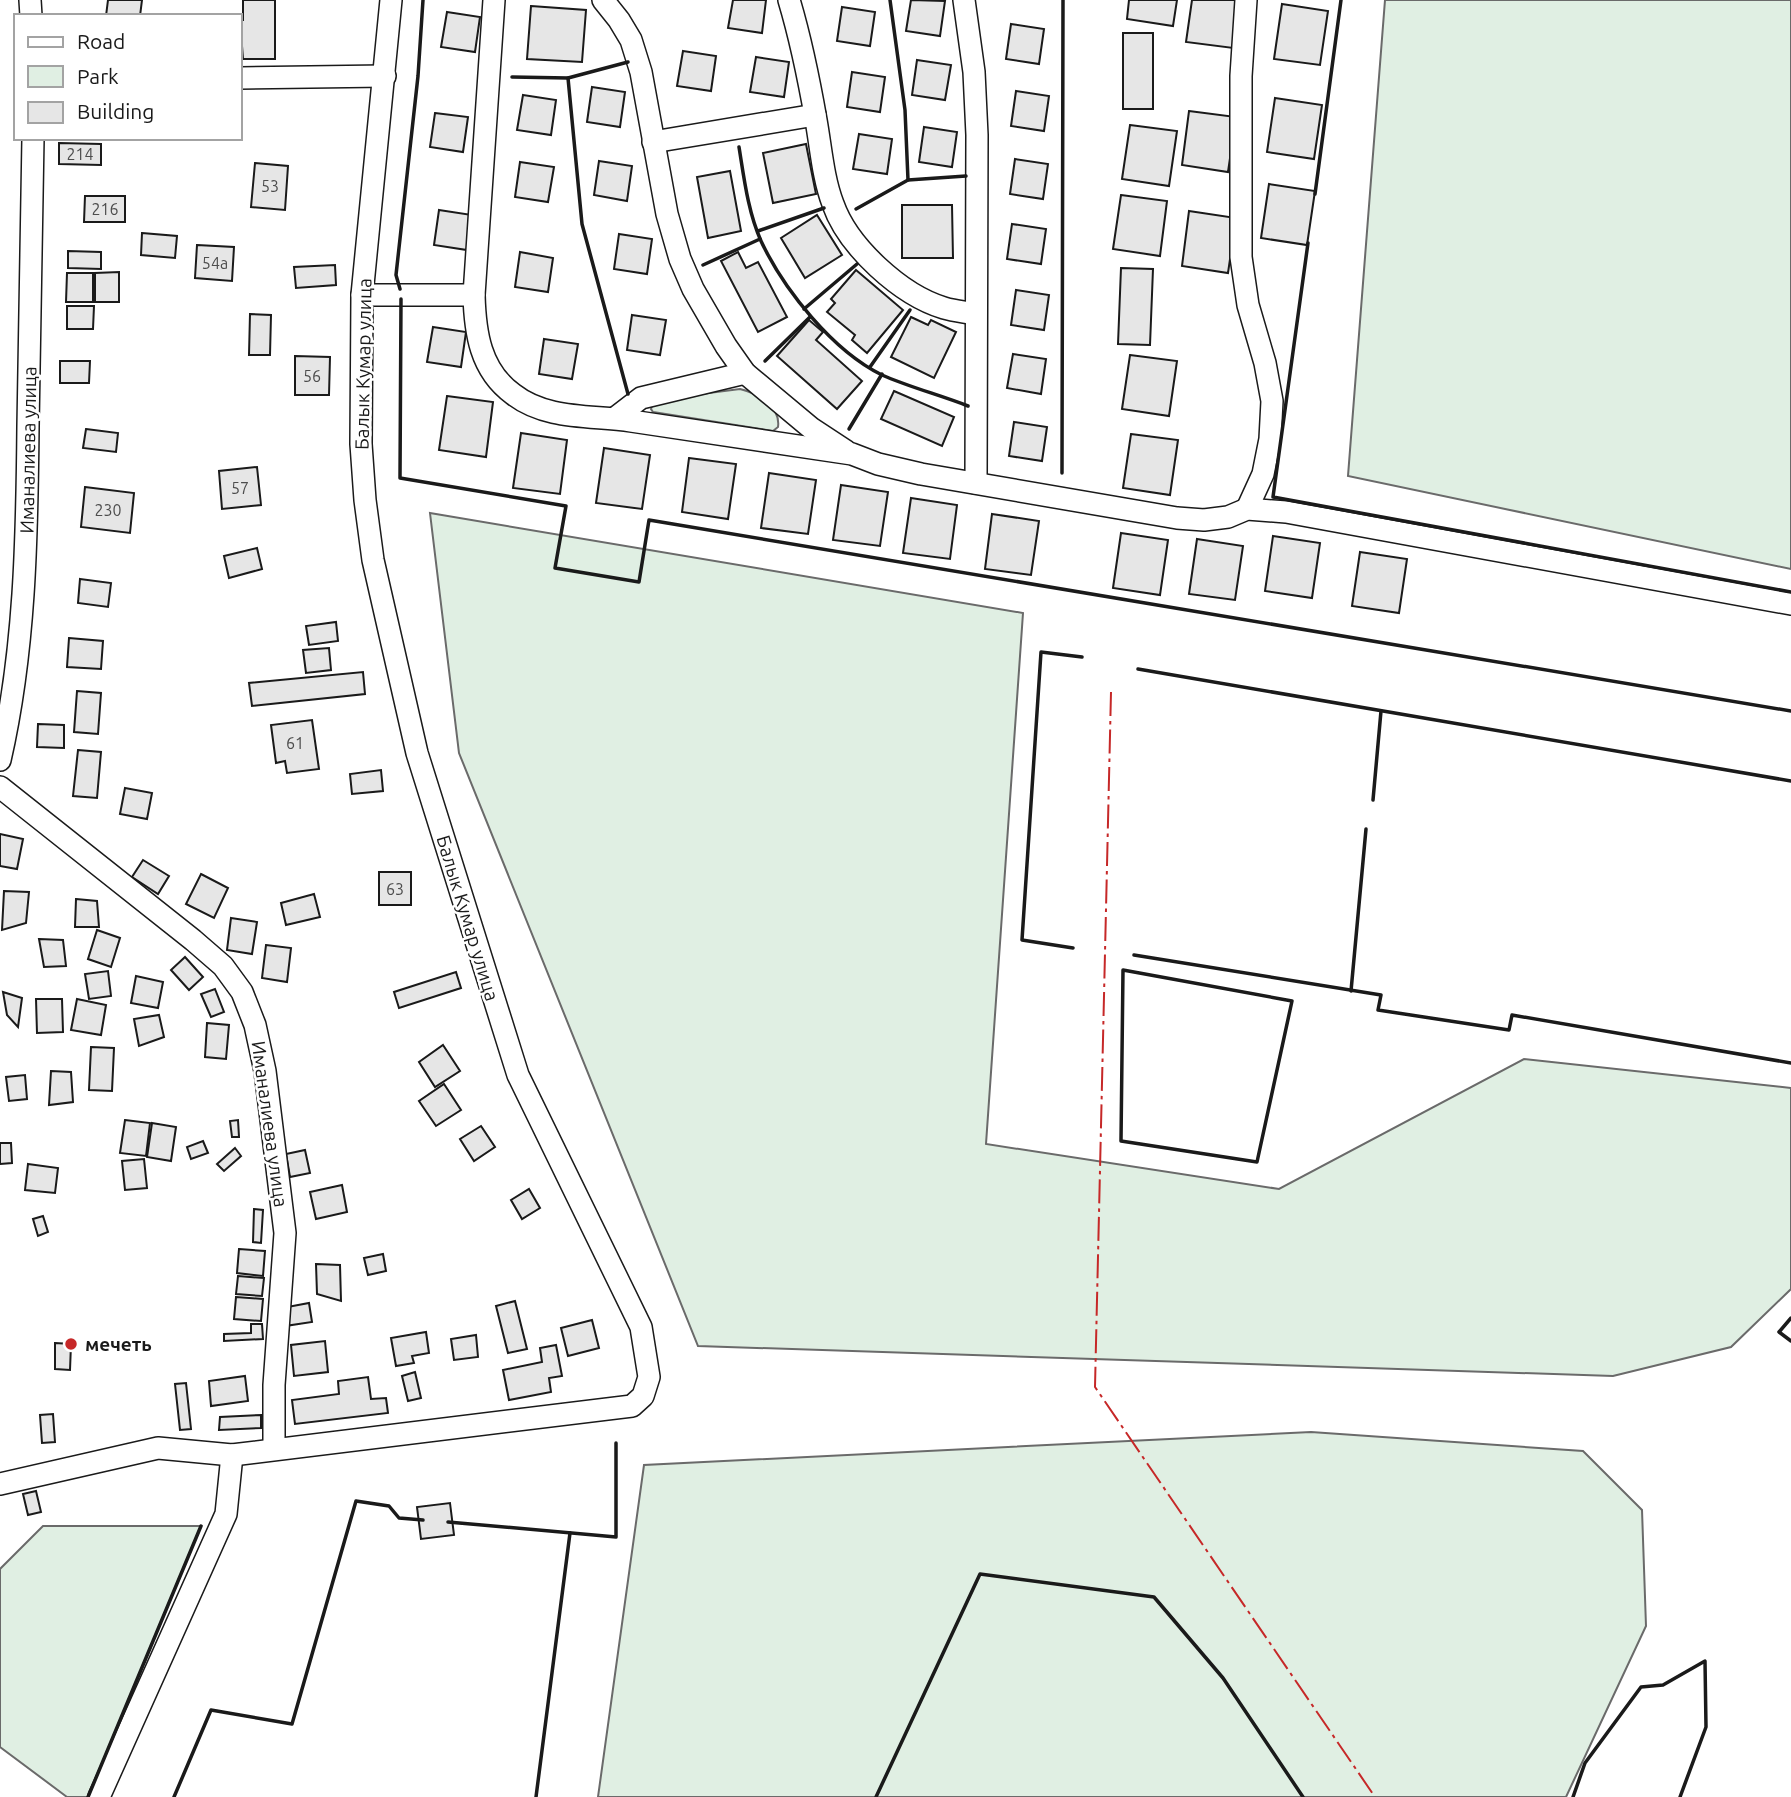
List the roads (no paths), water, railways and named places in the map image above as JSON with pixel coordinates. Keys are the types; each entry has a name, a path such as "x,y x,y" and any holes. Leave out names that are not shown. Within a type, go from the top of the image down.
{"street":[{"name":"Балык Кумар улица","path":"232,1455 632,1406 643,1396 649,1377 641,1327 518,1075 416,753 373,560 361,444 362,295 391,0"},
{"path":"494,0 474,295 475,323 481,352 496,379 513,395 531,405 553,412 615,418 852,454"},
{"path":"603,0 631,40 641,72 667,214 680,259 710,320 745,373 811,428 852,454 878,464 1178,518 1216,519 1247,509 1286,512 1791,604"},
{"path":"789,0 802,43 833,205 849,235 867,257 917,296 943,308 975,314"},
{"path":"964,0 974,72 977,135 976,483"},
{"path":"1247,0 1241,76 1241,257 1248,304 1265,363 1272,401 1270,439 1263,474 1247,509"},
{"path":"242,78 384,76"},
{"path":"653,142 815,116"},
{"name":"Иманалиева улица","path":"0,760 16,662 26,559 33,140"},
{"path":"362,295 474,295"},
{"path":"615,418 641,398 745,373"},
{"name":"Иманалиева улица","path":"0,787 194,940 223,966 242,992 254,1025 265,1071 285,1233 274,1385 274,1449"},
{"path":"0,1485 158,1448 232,1455 226,1514 99,1797"}],"place":[{"name":"мечеть","path":"71,1344"}]}
